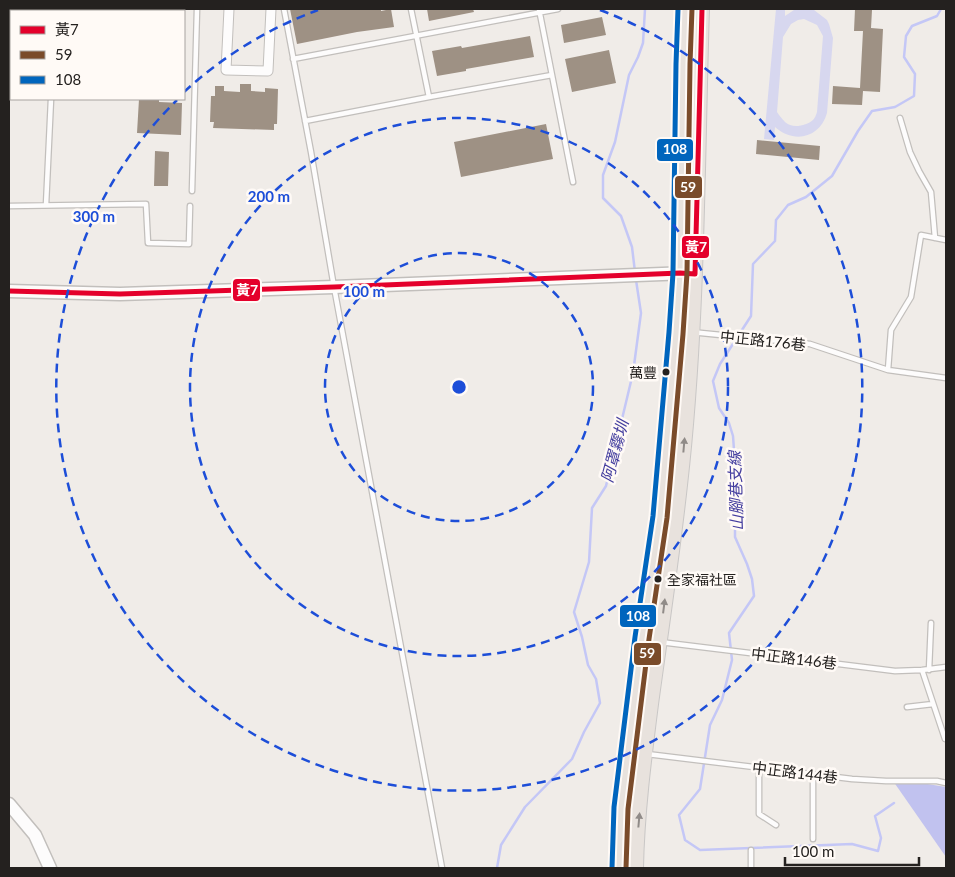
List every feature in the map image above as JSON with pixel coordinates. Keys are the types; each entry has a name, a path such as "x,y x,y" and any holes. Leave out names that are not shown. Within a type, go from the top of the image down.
{"main road":[{"path":"619,868 621,808 642,638 660,517 676,332 680,273 685,9"},
{"path":"636,868 645,753 680,485 689,393 695,274 702,9"}],"street":[{"path":"229,9 226,70 268,71 271,9"},
{"path":"9,290 120,294 680,273 695,274"},
{"path":"9,804 35,835 50,868"}],"lane":[{"path":"192,191 197,9"},
{"path":"284,9 442,868"},
{"path":"411,9 428,97"},
{"path":"293,59 558,9"},
{"path":"540,11 572,182"},
{"path":"305,121 552,74"},
{"path":"46,205 50,100"},
{"path":"900,118 910,152 931,192 935,238"},
{"path":"9,206 146,204 148,243 188,244 190,206"},
{"path":"888,370 891,330 911,297 921,234 946,240"},
{"name":"中正路176巷","path":"676,332 810,344 888,370 946,378"},
{"path":"929,670 931,623"},
{"name":"中正路146巷","path":"642,638 660,642 895,671 929,670 946,667"},
{"path":"922,670 946,739"},
{"path":"907,708 933,704"},
{"name":"中正路144巷","path":"645,753 869,780 937,781 946,783"},
{"path":"759,767 759,814 776,825"},
{"path":"813,774 813,839"},
{"path":"751,850 751,868"}],"shaded area":[{"path":"776,9 785,9 785,16 794,10 814,10 827,20 833,38 827,113 824,121 819,128 806,136 790,136 775,127 774,140 764,139","holes":["804,19 817,25 823,36 817,112 810,122 799,126 791,125 785,122 777,112 783,37 791,24 798,20"]},
{"path":"891,778 946,787 946,857"}],"building":[{"path":"290,9 381,9 381,11 391,9 394,27 297,44"},
{"path":"427,9 473,9 474,12 429,21"},
{"path":"855,9 872,10 871,28 883,29 880,92 863,91 862,105 832,104 833,86 860,88 863,31 854,31"},
{"path":"602,17 606,35 564,43 561,25"},
{"path":"530,36 534,57 437,76 432,51 461,46 462,48"},
{"path":"609,50 616,83 572,92 565,59"},
{"path":"240,84 251,84 251,91 265,92 265,88 278,89 277,124 274,124 274,130 213,128 214,122 210,122 211,96 215,96 215,86 224,86 224,91 240,92"},
{"path":"139,100 182,103 181,135 137,133"},
{"path":"546,124 553,159 461,177 454,142"},
{"path":"757,140 820,146 819,160 756,154"},
{"path":"155,151 169,152 168,186 154,186"}],"waterway":[{"name":"阿罩霧圳","path":"635,272 632,247 621,216 603,198 603,175 615,142 629,75 643,43 645,9"},
{"name":"山腳巷支線","path":"894,803 875,816 881,838 878,851 852,844 700,850 685,840 679,815 700,789 710,725 722,700 732,660 729,633 754,596 752,579 735,537 733,436 729,423 719,408 713,381 720,364 751,316 753,264 775,241 776,220 788,205 806,197 832,176 872,111 895,107 914,96 915,74 904,57 906,36 912,26 937,16 941,9"},
{"name":"阿罩霧圳","path":"497,868 501,845 525,807 572,759 600,703 596,679 588,665 574,612 589,562 592,508 606,486 633,373 641,313 636,280"}],"transit line":[{"name":"108","path":"612,868 614,807 635,637 653,516 669,332 673,273 678,9"},
{"name":"59","path":"626,868 628,809 649,639 667,518 683,334 687,273 692,9"},
{"name":"黃7","path":"9,291 120,294 680,273 695,274 702,9"}],"place":[{"name":"萬豐","path":"666,372"},
{"name":"全家福社區","path":"658,579"}]}
